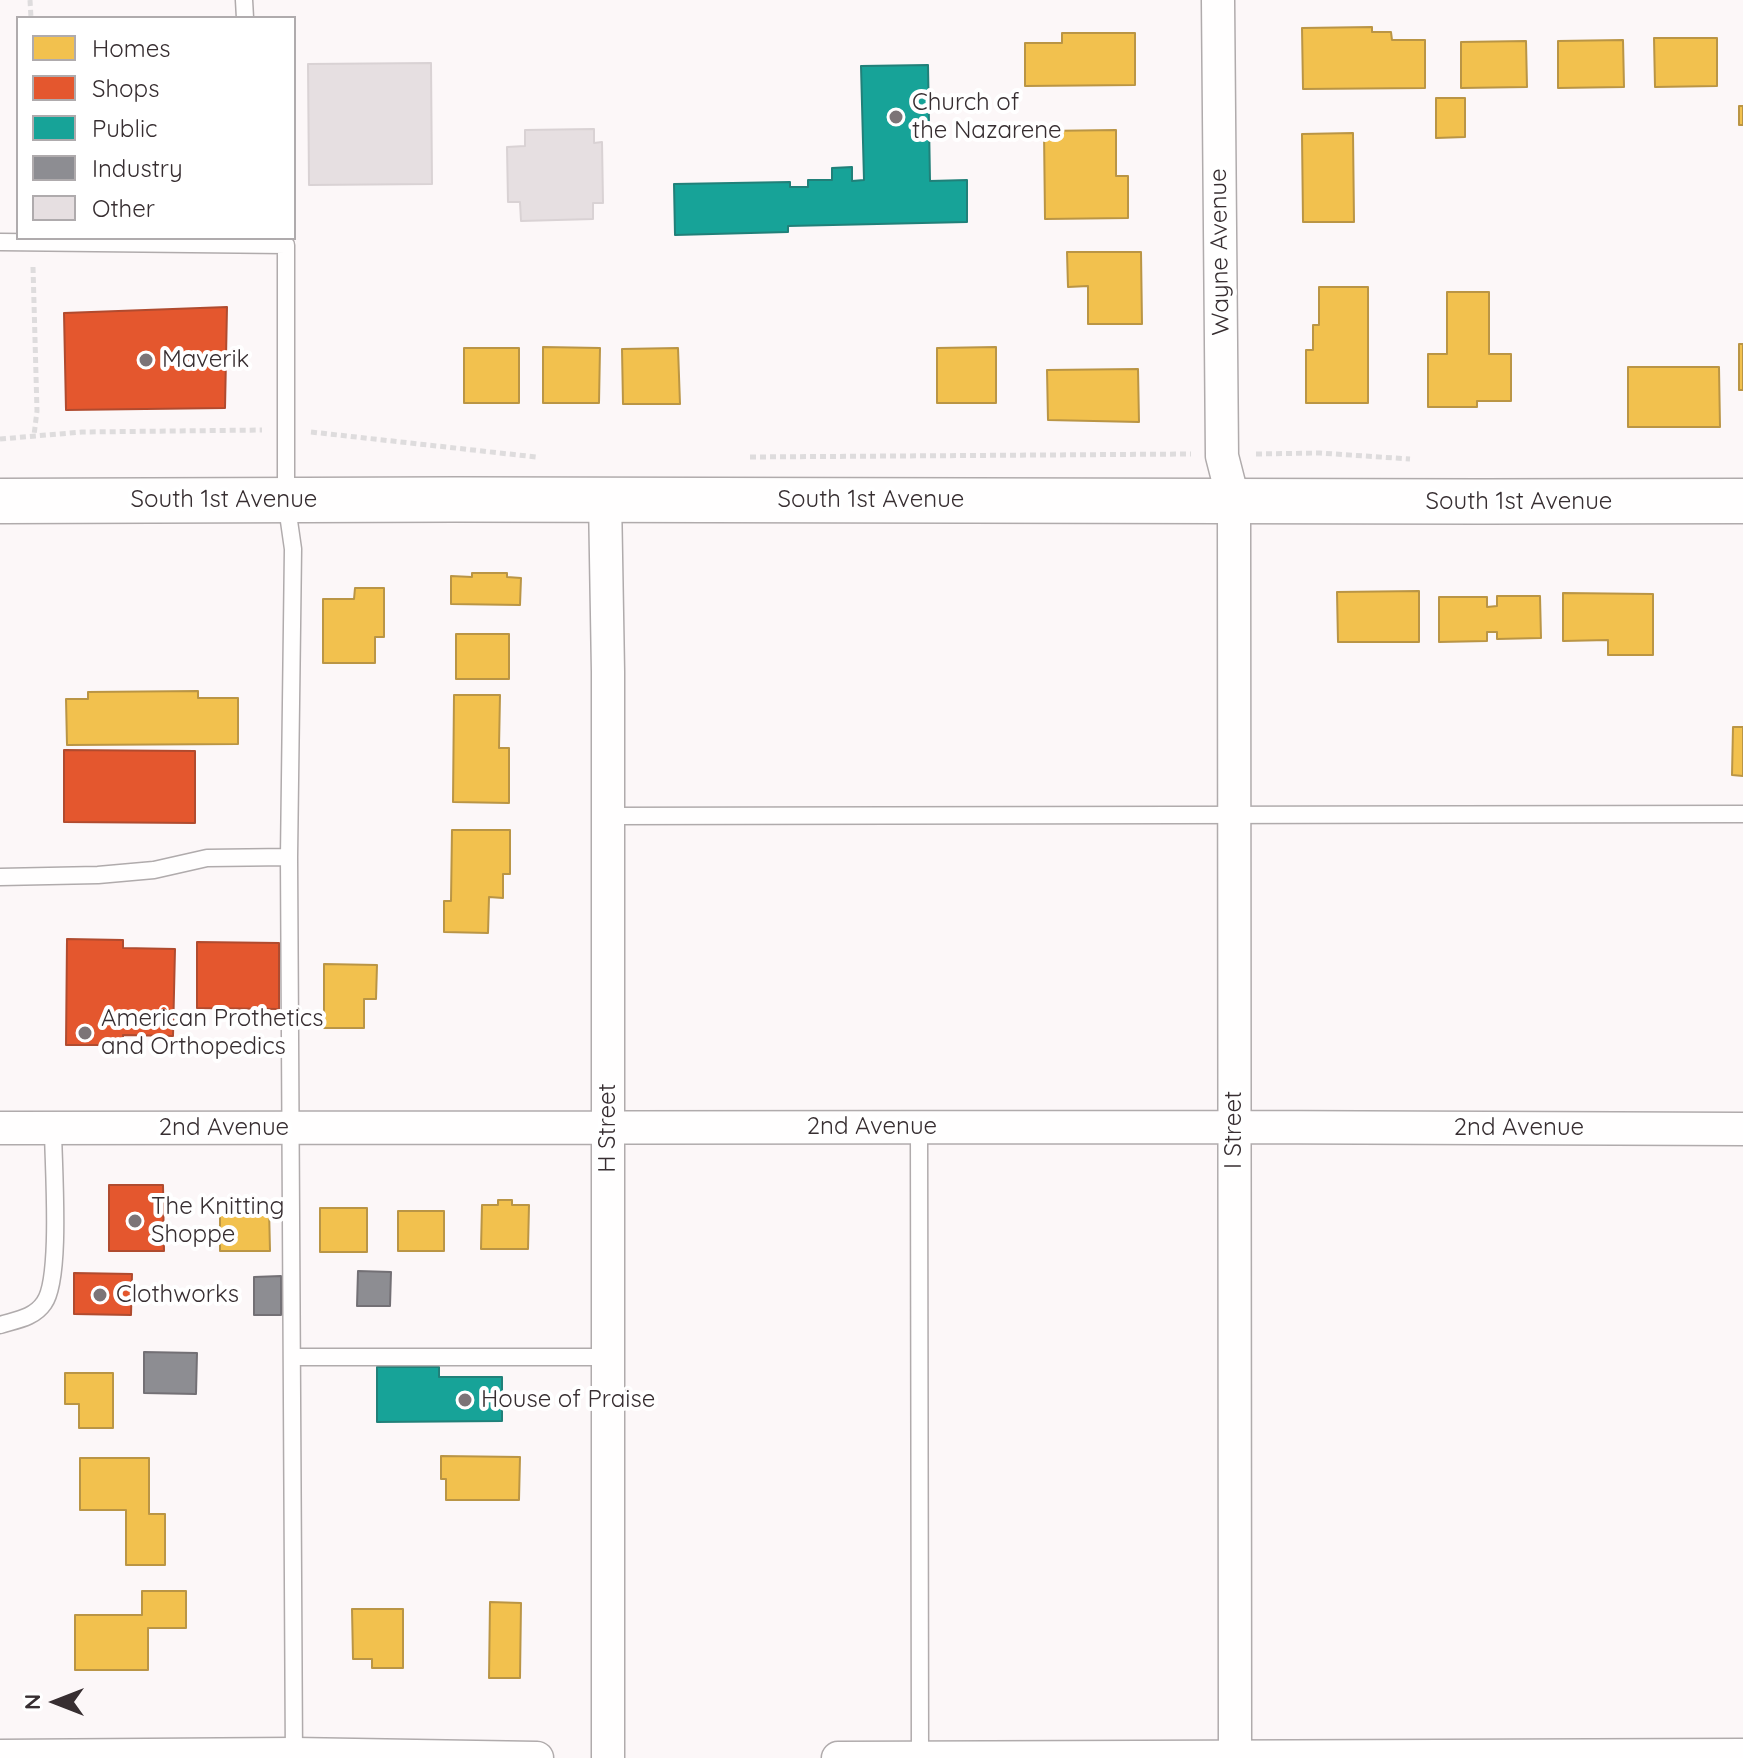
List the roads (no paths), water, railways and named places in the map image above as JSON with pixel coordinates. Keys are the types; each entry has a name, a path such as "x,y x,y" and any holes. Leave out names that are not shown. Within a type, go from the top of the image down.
{"main road":[{"name":"South 1st Avenue","path":"0,501 605,498 1234,503 1743,501"}],"street":[{"name":"Wayne Avenue","path":"1218,0 1222,456 1234,503"},
{"name":"H Street","path":"605,498 608,1758"},
{"name":"I Street","path":"1234,503 1235,1757"},
{"name":"2nd Avenue","path":"0,1128 1743,1129"},
{"path":"838,1758 1743,1755"},
{"path":"0,1756 537,1758"}],"lane":[{"path":"0,242 247,242 286,245 286,500 293,549 289,857 294,1756"},
{"path":"608,816 1743,814"},
{"path":"0,877 98,875 154,870 207,858 289,857"},
{"path":"919,1127 920,1758"},
{"path":"0,1325 33,1315 46,1302 54,1276 53,1128"},
{"path":"293,1357 608,1357"}],"place":[{"name":"Church of the Nazarene","path":"896,117"},
{"name":"Maverik","path":"146,360"},
{"name":"American Prothetics and Orthopedics","path":"85,1033"},
{"name":"The Knitting Shoppe","path":"135,1221"},
{"name":"Clothworks","path":"100,1295"},
{"name":"House of Praise","path":"465,1400"}]}
